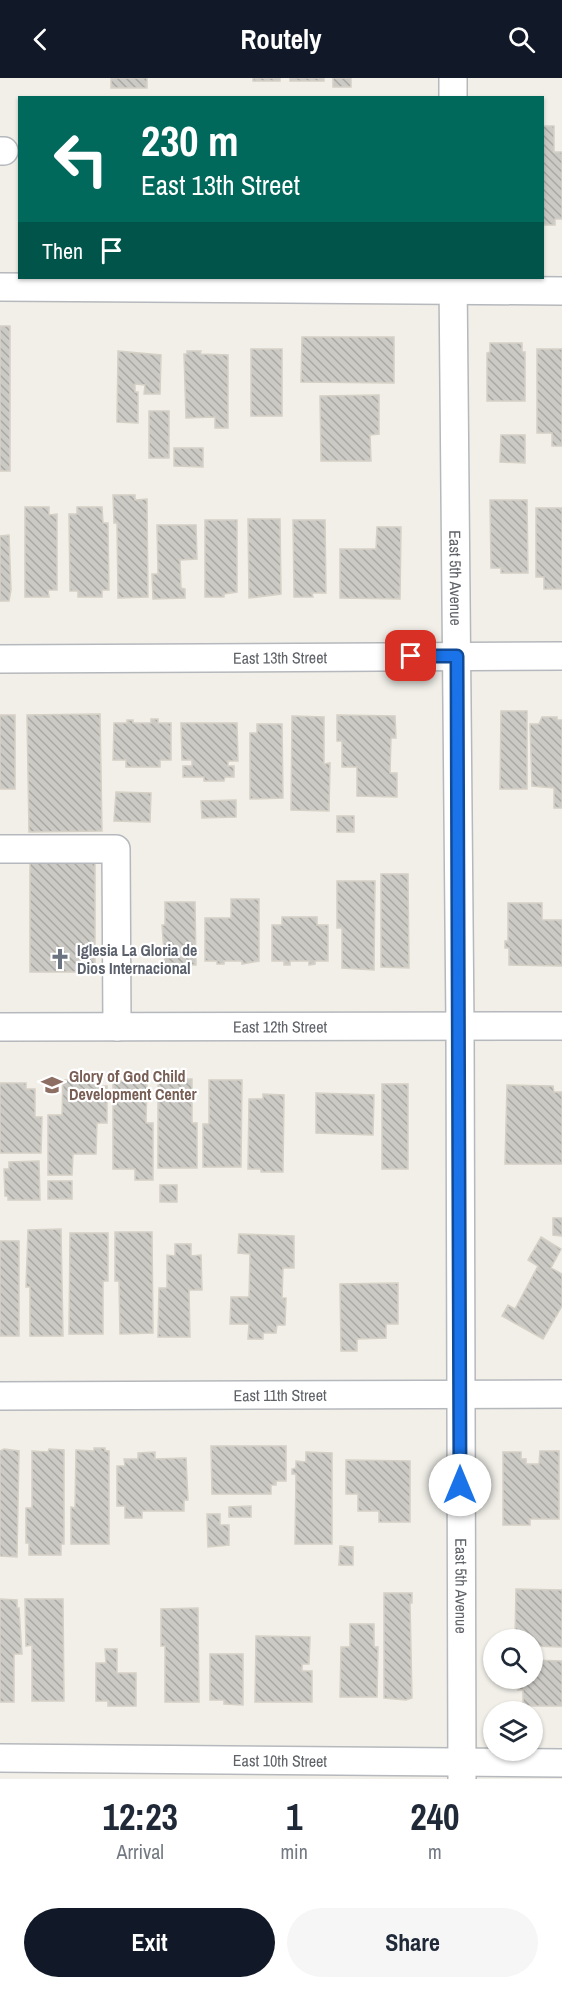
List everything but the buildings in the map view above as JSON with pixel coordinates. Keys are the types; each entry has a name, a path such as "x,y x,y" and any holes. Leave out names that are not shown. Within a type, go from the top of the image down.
{"street":[{"path":"453,78 453,96"},
{"path":"0,287 453,284 562,291"},
{"name":"East 5th Avenue","path":"453,284 460,1027 459,1393 462,1770"},
{"name":"East 13th Street","path":"0,659 562,656"},
{"path":"0,849 116,849 117,1027"},
{"name":"East 12th Street","path":"0,1027 562,1026"},
{"name":"East 11th Street","path":"0,1396 562,1394"},
{"name":"East 10th Street","path":"0,1758 462,1770 562,1763"}],"place":[{"name":"Iglesia La Gloria de Dios Internacional","path":"60,959"},
{"name":"Glory of God Child Development Center","path":"52,1085"}],"route":[{"path":"411,656 457,656 460,1485"}]}
